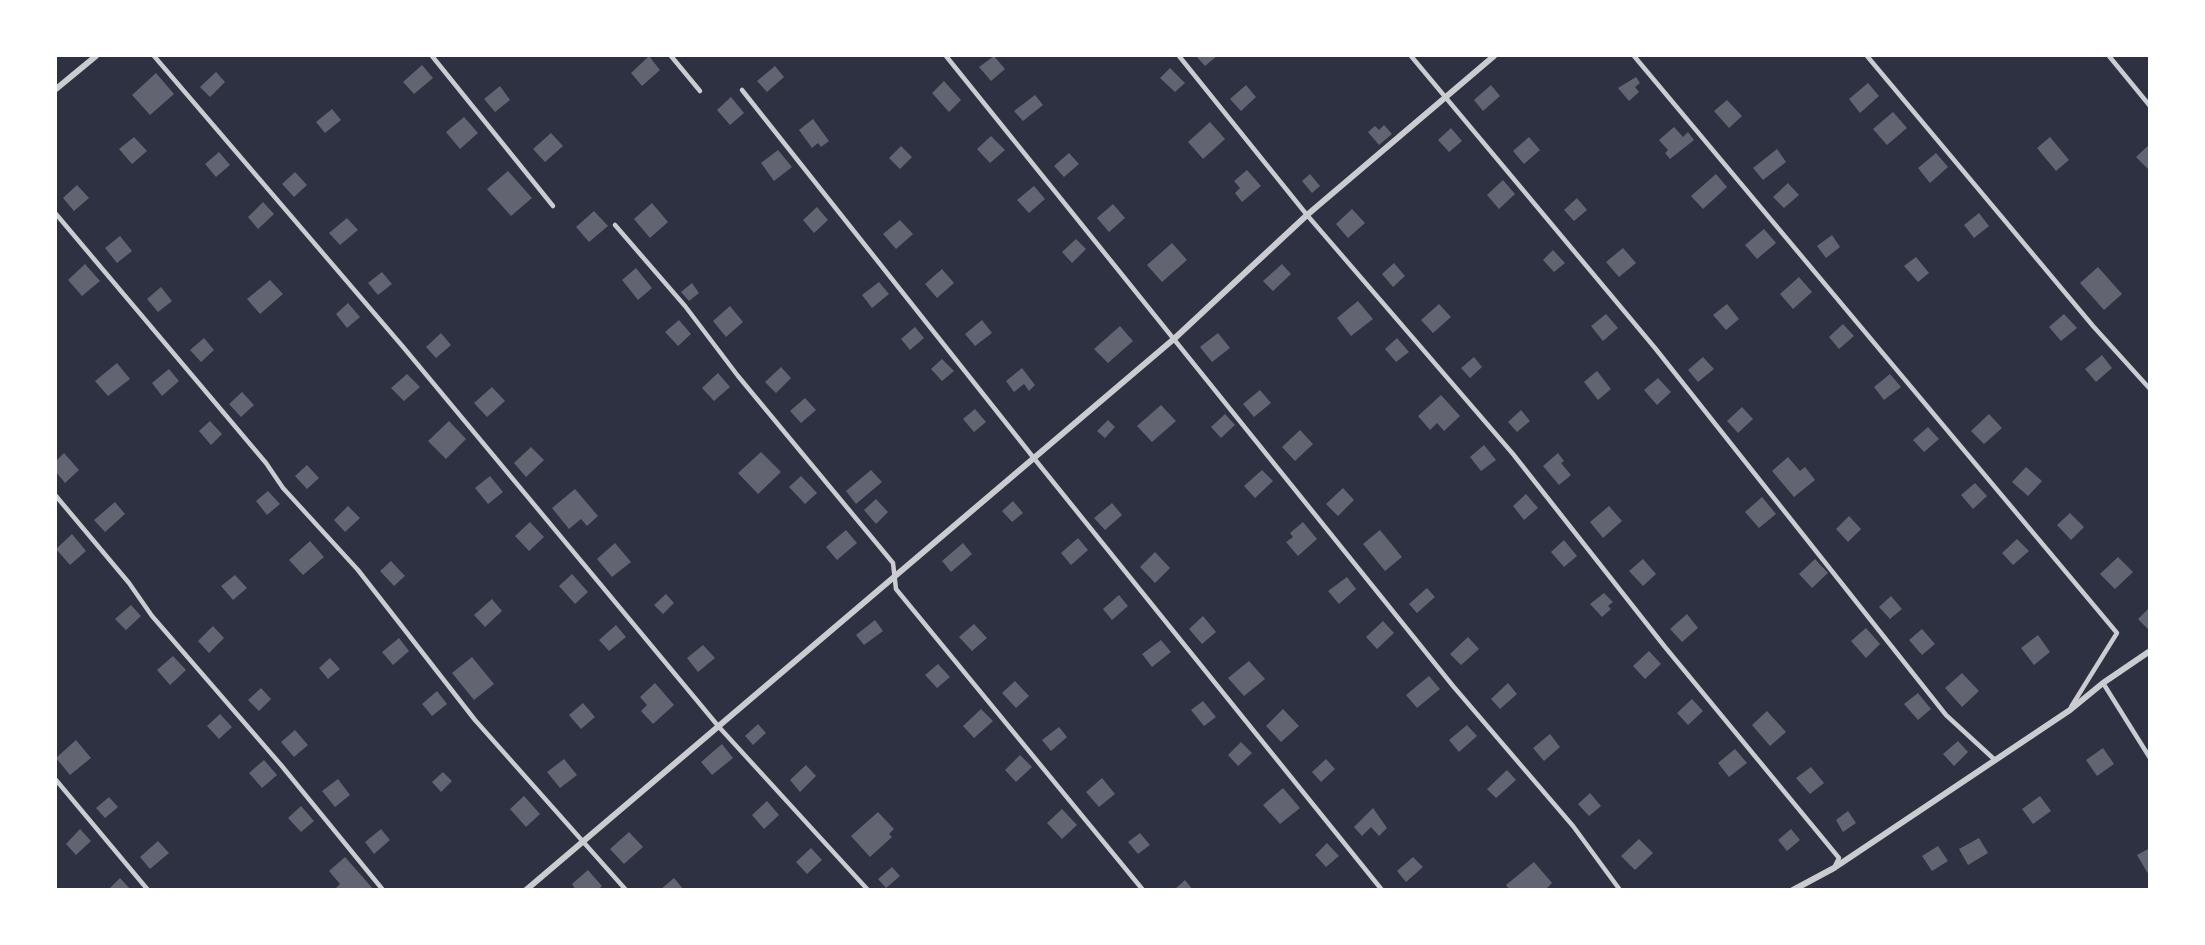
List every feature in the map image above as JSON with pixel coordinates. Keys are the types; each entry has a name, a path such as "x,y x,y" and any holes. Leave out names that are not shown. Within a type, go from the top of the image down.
{"street":[{"path":"56,89 96,56"},
{"path":"526,890 1175,338 1307,215 1494,56"},
{"path":"1793,890 1834,868 2070,710 2103,683 2150,651"}],"lane":[{"path":"154,56 404,348 719,727 867,890"},
{"path":"432,56 553,206"},
{"path":"670,56 700,91"},
{"path":"946,56 1453,686 1573,826 1620,890"},
{"path":"1179,56 1307,215 1513,454 1665,647 1794,802 1839,858 1834,868"},
{"path":"1411,56 1655,348 1946,715 1995,760"},
{"path":"1634,56 2117,633 2070,710"},
{"path":"1867,56 2093,326 2150,389"},
{"path":"2109,56 2150,106"},
{"path":"742,90 1033,457 1382,890"},
{"path":"56,214 266,463 283,488 358,570 475,720 626,890"},
{"path":"615,225 685,306 738,376 893,563 896,589 1143,890"},
{"path":"56,496 129,583 152,616 281,765 383,890"},
{"path":"2103,683 2150,758"},
{"path":"56,780 148,890"}],"building":[{"path":"649,56 660,70 642,86 631,73"},
{"path":"994,56 1005,69 991,81 979,67"},
{"path":"1196,56 1217,56 1205,66"},
{"path":"422,65 433,78 414,94 403,82"},
{"path":"775,66 784,77 767,92 757,81"},
{"path":"1170,68 1185,83 1175,92 1160,78"},
{"path":"216,72 225,82 210,97 200,87"},
{"path":"156,73 174,94 150,115 132,95"},
{"path":"1636,77 1640,83 1635,87 1639,92 1629,101 1618,88"},
{"path":"944,81 961,100 949,112 932,93"},
{"path":"1868,83 1879,96 1860,113 1849,99"},
{"path":"1246,85 1256,97 1241,111 1230,99"},
{"path":"1491,85 1500,96 1483,111 1474,100"},
{"path":"500,86 510,100 495,112 484,99"},
{"path":"1035,95 1043,105 1023,121 1014,111"},
{"path":"731,97 744,113 730,125 717,110"},
{"path":"1727,100 1742,116 1729,128 1714,111"},
{"path":"332,109 341,120 325,133 316,122"},
{"path":"1893,112 1907,128 1887,145 1873,129"},
{"path":"464,117 478,133 460,149 446,132"},
{"path":"813,119 829,141 821,147 818,143 812,148 799,130"},
{"path":"1210,122 1225,139 1203,159 1188,142"},
{"path":"1384,125 1392,134 1379,145 1368,132 1375,126 1379,130"},
{"path":"1674,127 1683,137 1688,132 1694,140 1670,159 1665,153 1668,150 1659,140"},
{"path":"1451,128 1462,141 1449,152 1438,140"},
{"path":"551,133 563,146 545,162 533,149"},
{"path":"991,136 1005,150 990,163 977,149"},
{"path":"134,137 147,151 132,164 119,149"},
{"path":"1529,137 1540,150 1524,164 1513,151"},
{"path":"2050,137 2069,160 2056,171 2037,148"},
{"path":"2150,144 2150,171 2136,157"},
{"path":"901,146 912,157 900,169 889,158"},
{"path":"1777,149 1786,162 1763,180 1753,168"},
{"path":"778,150 792,167 774,181 761,163"},
{"path":"219,152 230,165 216,177 205,164"},
{"path":"1069,153 1079,164 1064,177 1054,166"},
{"path":"1936,153 1948,167 1930,183 1918,168"},
{"path":"1247,170 1261,186 1242,202 1235,193 1240,188 1234,181"},
{"path":"508,171 532,198 511,216 487,189"},
{"path":"295,172 307,185 294,197 282,184"},
{"path":"1310,174 1320,186 1312,193 1302,181"},
{"path":"1716,174 1727,187 1703,209 1691,196"},
{"path":"1503,180 1515,194 1499,209 1487,195"},
{"path":"1788,183 1799,195 1784,208 1773,197"},
{"path":"77,185 89,198 74,211 63,198"},
{"path":"1034,186 1045,199 1029,213 1017,200"},
{"path":"1577,198 1587,210 1574,221 1564,210"},
{"path":"263,202 274,214 258,229 248,217"},
{"path":"652,203 668,222 650,238 634,219"},
{"path":"1113,204 1125,218 1109,232 1097,218"},
{"path":"817,207 828,220 814,233 803,220"},
{"path":"1352,209 1365,223 1348,238 1336,224"},
{"path":"594,211 608,226 589,242 576,227"},
{"path":"1979,213 1989,226 1974,238 1964,225"},
{"path":"347,218 358,230 340,245 329,233"},
{"path":"900,220 913,234 896,249 883,234"},
{"path":"1764,229 1776,243 1757,259 1745,245"},
{"path":"1832,235 1840,247 1826,258 1817,246"},
{"path":"120,236 132,251 117,263 105,248"},
{"path":"1076,239 1086,249 1072,263 1062,252"},
{"path":"1172,243 1187,260 1162,282 1147,265"},
{"path":"1623,248 1636,263 1619,277 1606,262"},
{"path":"1553,250 1565,263 1554,272 1543,260"},
{"path":"1916,257 1929,273 1918,282 1904,266"},
{"path":"1394,263 1405,276 1393,287 1382,274"},
{"path":"85,264 100,281 82,296 68,280"},
{"path":"1282,264 1291,274 1273,291 1263,281"},
{"path":"2098,267 2122,294 2104,310 2080,283"},
{"path":"636,268 652,288 638,300 622,280"},
{"path":"942,269 954,283 937,298 925,284"},
{"path":"382,272 392,284 378,295 368,283"},
{"path":"1799,277 1812,292 1793,309 1780,294"},
{"path":"270,280 283,294 260,314 247,299"},
{"path":"879,282 889,294 872,308 862,295"},
{"path":"692,283 699,293 689,301 681,292"},
{"path":"161,287 172,301 158,312 147,299"},
{"path":"1358,301 1373,319 1351,336 1337,318"},
{"path":"348,303 360,317 347,328 336,314"},
{"path":"1439,304 1451,317 1433,333 1421,320"},
{"path":"1727,304 1739,319 1726,330 1713,315"},
{"path":"730,306 743,322 726,337 713,321"},
{"path":"1606,314 1618,328 1603,341 1591,326"},
{"path":"2064,314 2077,328 2061,341 2049,327"},
{"path":"679,320 691,334 678,346 665,332"},
{"path":"982,320 992,333 975,346 965,334"},
{"path":"1843,324 1854,336 1839,349 1829,337"},
{"path":"1120,326 1133,341 1108,363 1094,349"},
{"path":"915,327 924,338 910,350 901,339"},
{"path":"441,333 451,345 436,358 426,347"},
{"path":"1218,333 1230,348 1212,362 1200,347"},
{"path":"204,338 214,350 201,362 190,350"},
{"path":"1397,338 1409,352 1396,362 1385,349"},
{"path":"2102,355 2112,368 2096,382 2085,369"},
{"path":"1474,357 1482,367 1470,378 1461,368"},
{"path":"1703,357 1714,369 1698,382 1688,370"},
{"path":"942,359 954,371 942,381 931,369"},
{"path":"117,363 130,379 108,396 95,381"},
{"path":"781,367 791,378 776,393 765,382"},
{"path":"1022,368 1035,385 1029,391 1024,384 1014,392 1006,381"},
{"path":"169,369 179,381 162,396 152,383"},
{"path":"1597,371 1611,389 1598,400 1584,382"},
{"path":"718,373 730,387 714,401 702,388"},
{"path":"407,374 420,387 404,401 391,388"},
{"path":"1890,374 1901,387 1884,400 1874,387"},
{"path":"1658,378 1671,392 1657,405 1644,390"},
{"path":"492,387 505,401 487,417 474,403"},
{"path":"1260,390 1271,403 1254,417 1243,404"},
{"path":"242,392 254,405 241,417 229,404"},
{"path":"1441,395 1460,416 1444,431 1437,423 1430,430 1418,416"},
{"path":"805,398 816,410 801,423 790,411"},
{"path":"1161,405 1176,421 1152,442 1137,426"},
{"path":"1742,407 1753,419 1738,433 1727,421"},
{"path":"975,409 986,422 974,432 963,419"},
{"path":"1521,410 1530,421 1517,432 1508,422"},
{"path":"1225,414 1235,425 1221,438 1211,427"},
{"path":"1989,414 2002,428 1984,444 1971,431"},
{"path":"1108,420 1115,427 1105,438 1097,431"},
{"path":"210,421 222,434 211,445 199,431"},
{"path":"449,421 466,439 446,459 428,441"},
{"path":"1928,427 1939,439 1924,452 1913,440"},
{"path":"1300,430 1313,444 1295,461 1282,447"},
{"path":"1484,445 1496,460 1481,471 1470,457"},
{"path":"531,447 544,460 526,477 514,463"},
{"path":"761,452 781,472 758,494 738,473"},
{"path":"64,453 79,470 65,483 56,472 56,461"},
{"path":"1558,453 1564,461 1561,463 1571,475 1559,485 1543,466"},
{"path":"1788,457 1800,471 1805,467 1815,480 1794,497 1772,471"},
{"path":"307,465 319,478 307,489 295,476"},
{"path":"2026,467 2042,481 2028,496 2012,482"},
{"path":"871,470 882,482 856,504 846,491"},
{"path":"1262,470 1273,481 1255,498 1244,486"},
{"path":"490,476 503,492 488,504 475,488"},
{"path":"801,476 817,493 805,504 789,487"},
{"path":"1975,483 1987,496 1973,509 1961,495"},
{"path":"1343,488 1354,500 1338,516 1326,504"},
{"path":"575,489 598,516 587,526 581,519 569,529 552,508"},
{"path":"268,491 280,504 267,515 256,501"},
{"path":"1526,494 1538,508 1524,520 1513,506"},
{"path":"1762,497 1776,514 1759,528 1745,512"},
{"path":"876,499 888,512 876,524 864,510"},
{"path":"1013,501 1023,513 1012,522 1002,511"},
{"path":"115,502 125,514 105,532 94,520"},
{"path":"1112,503 1122,515 1105,530 1094,518"},
{"path":"348,506 360,518 345,532 334,520"},
{"path":"1609,506 1622,521 1603,538 1590,522"},
{"path":"2070,513 2084,527 2071,540 2057,525"},
{"path":"1849,516 1861,529 1848,542 1836,529"},
{"path":"530,522 544,537 529,551 515,536"},
{"path":"1303,522 1317,539 1298,556 1286,542 1293,537 1290,533"},
{"path":"846,530 857,543 837,560 826,547"},
{"path":"1380,530 1402,557 1385,571 1363,544"},
{"path":"72,534 86,551 70,565 56,549"},
{"path":"1078,538 1088,550 1071,565 1061,553"},
{"path":"2017,539 2029,551 2013,565 2002,553"},
{"path":"1564,540 1577,556 1564,567 1551,552"},
{"path":"310,541 324,557 303,575 289,560"},
{"path":"615,543 631,562 612,577 597,559"},
{"path":"963,543 972,554 951,572 942,561"},
{"path":"1155,552 1170,568 1155,583 1140,567"},
{"path":"2118,557 2133,572 2115,589 2100,574"},
{"path":"1643,559 1656,574 1643,586 1629,571"},
{"path":"1815,559 1828,573 1812,588 1799,574"},
{"path":"391,561 405,576 394,586 380,571"},
{"path":"572,574 588,592 575,604 559,586"},
{"path":"235,575 247,588 233,600 221,586"},
{"path":"1347,577 1356,589 1339,604 1328,591"},
{"path":"1427,588 1435,597 1417,613 1409,604"},
{"path":"1604,593 1613,602 1608,606 1611,609 1602,617 1590,604"},
{"path":"666,594 674,603 663,614 654,605"},
{"path":"1119,595 1128,606 1112,620 1103,609"},
{"path":"1891,596 1902,609 1890,619 1879,607"},
{"path":"492,599 502,611 485,627 474,615"},
{"path":"131,605 141,616 126,630 115,619"},
{"path":"2150,607 2150,631 2138,619"},
{"path":"1687,614 1698,628 1682,642 1670,629"},
{"path":"1203,616 1216,632 1202,644 1189,629"},
{"path":"875,620 883,631 864,645 856,635"},
{"path":"1383,621 1394,633 1377,649 1366,637"},
{"path":"974,624 987,638 972,651 959,637"},
{"path":"616,625 626,637 609,651 599,640"},
{"path":"213,626 224,638 209,653 198,641"},
{"path":"1866,628 1880,644 1866,658 1851,641"},
{"path":"1922,629 1935,644 1922,655 1909,640"},
{"path":"2038,635 2050,652 2034,665 2021,648"},
{"path":"1468,637 1479,649 1461,665 1450,654"},
{"path":"399,638 409,651 393,665 382,652"},
{"path":"1161,640 1171,652 1152,667 1142,654"},
{"path":"703,645 715,658 698,672 687,658"},
{"path":"1649,651 1661,664 1645,679 1633,666"},
{"path":"173,656 186,670 170,685 157,670"},
{"path":"472,657 494,684 474,700 452,673"},
{"path":"330,658 340,669 328,679 319,668"},
{"path":"1249,661 1265,679 1244,696 1228,678"},
{"path":"938,664 950,677 937,688 925,675"},
{"path":"1962,673 1979,691 1962,707 1945,688"},
{"path":"1429,676 1440,689 1417,708 1406,695"},
{"path":"1015,681 1029,696 1016,708 1002,693"},
{"path":"655,683 674,705 653,724 641,711 647,705 640,697"},
{"path":"1508,683 1517,694 1500,709 1491,699"},
{"path":"261,688 271,699 259,711 248,700"},
{"path":"437,691 447,704 432,716 422,704"},
{"path":"1918,693 1931,709 1918,720 1904,704"},
{"path":"1692,699 1703,711 1688,725 1677,713"},
{"path":"1203,701 1216,717 1204,726 1191,710"},
{"path":"583,703 595,717 581,729 569,715"},
{"path":"981,709 993,721 974,738 963,726"},
{"path":"1283,709 1299,726 1281,742 1266,726"},
{"path":"1767,711 1786,732 1770,746 1752,725"},
{"path":"220,714 232,727 219,739 207,726"},
{"path":"758,724 766,733 753,745 745,736"},
{"path":"1467,725 1477,736 1459,752 1449,740"},
{"path":"1059,727 1067,737 1051,751 1042,740"},
{"path":"295,730 308,745 294,757 281,742"},
{"path":"1550,734 1560,747 1544,761 1533,748"},
{"path":"76,740 91,758 70,775 56,758"},
{"path":"1958,741 1968,752 1954,766 1943,754"},
{"path":"1241,742 1252,753 1238,766 1228,755"},
{"path":"722,744 733,758 712,775 701,762"},
{"path":"2103,748 2114,764 2097,776 2086,760"},
{"path":"1735,749 1747,763 1729,777 1718,763"},
{"path":"1020,755 1032,767 1016,782 1005,770"},
{"path":"564,759 577,775 560,788 547,772"},
{"path":"1326,759 1335,769 1321,782 1312,772"},
{"path":"264,760 277,775 262,788 249,773"},
{"path":"806,765 816,776 800,792 790,780"},
{"path":"1811,767 1824,783 1810,794 1796,778"},
{"path":"1507,770 1516,780 1496,798 1487,789"},
{"path":"443,772 452,781 441,792 432,782"},
{"path":"1102,778 1115,794 1099,807 1086,792"},
{"path":"338,779 350,795 335,807 322,791"},
{"path":"1283,788 1300,808 1280,824 1263,805"},
{"path":"1590,793 1601,806 1589,816 1578,804"},
{"path":"524,796 540,814 526,827 510,809"},
{"path":"2040,796 2051,811 2033,824 2022,809"},
{"path":"109,797 118,807 105,818 96,808"},
{"path":"767,801 779,815 764,829 752,815"},
{"path":"301,806 314,821 301,832 288,818"},
{"path":"1373,808 1387,828 1379,836 1371,827 1362,836 1354,827"},
{"path":"1062,809 1077,825 1062,839 1047,823"},
{"path":"1848,811 1856,823 1843,832 1836,820"},
{"path":"878,812 894,829 889,834 892,837 870,857 851,836"},
{"path":"80,829 91,841 76,855 66,844"},
{"path":"381,829 390,840 374,854 365,842"},
{"path":"1791,829 1800,840 1787,851 1778,840"},
{"path":"629,832 643,847 624,864 610,849"},
{"path":"1140,833 1150,845 1138,854 1128,842"},
{"path":"1979,838 1988,853 1968,865 1959,849"},
{"path":"1639,839 1653,853 1635,870 1621,856"},
{"path":"158,841 169,853 150,869 140,857"},
{"path":"1327,843 1339,856 1326,867 1315,855"},
{"path":"1938,846 1948,861 1932,871 1922,856"},
{"path":"811,848 822,860 807,874 796,862"},
{"path":"2150,848 2150,877 2137,855"},
{"path":"345,857 374,890 334,890 340,884 329,871"},
{"path":"1413,857 1423,867 1406,882 1397,871"},
{"path":"1534,862 1552,883 1545,890 1510,890 1506,885"},
{"path":"892,867 900,876 886,888 878,879"},
{"path":"588,870 602,886 598,890 576,890 572,884"},
{"path":"120,878 131,890 108,890"},
{"path":"674,878 684,890 660,890"},
{"path":"1185,880 1193,890 1174,890"}]}
